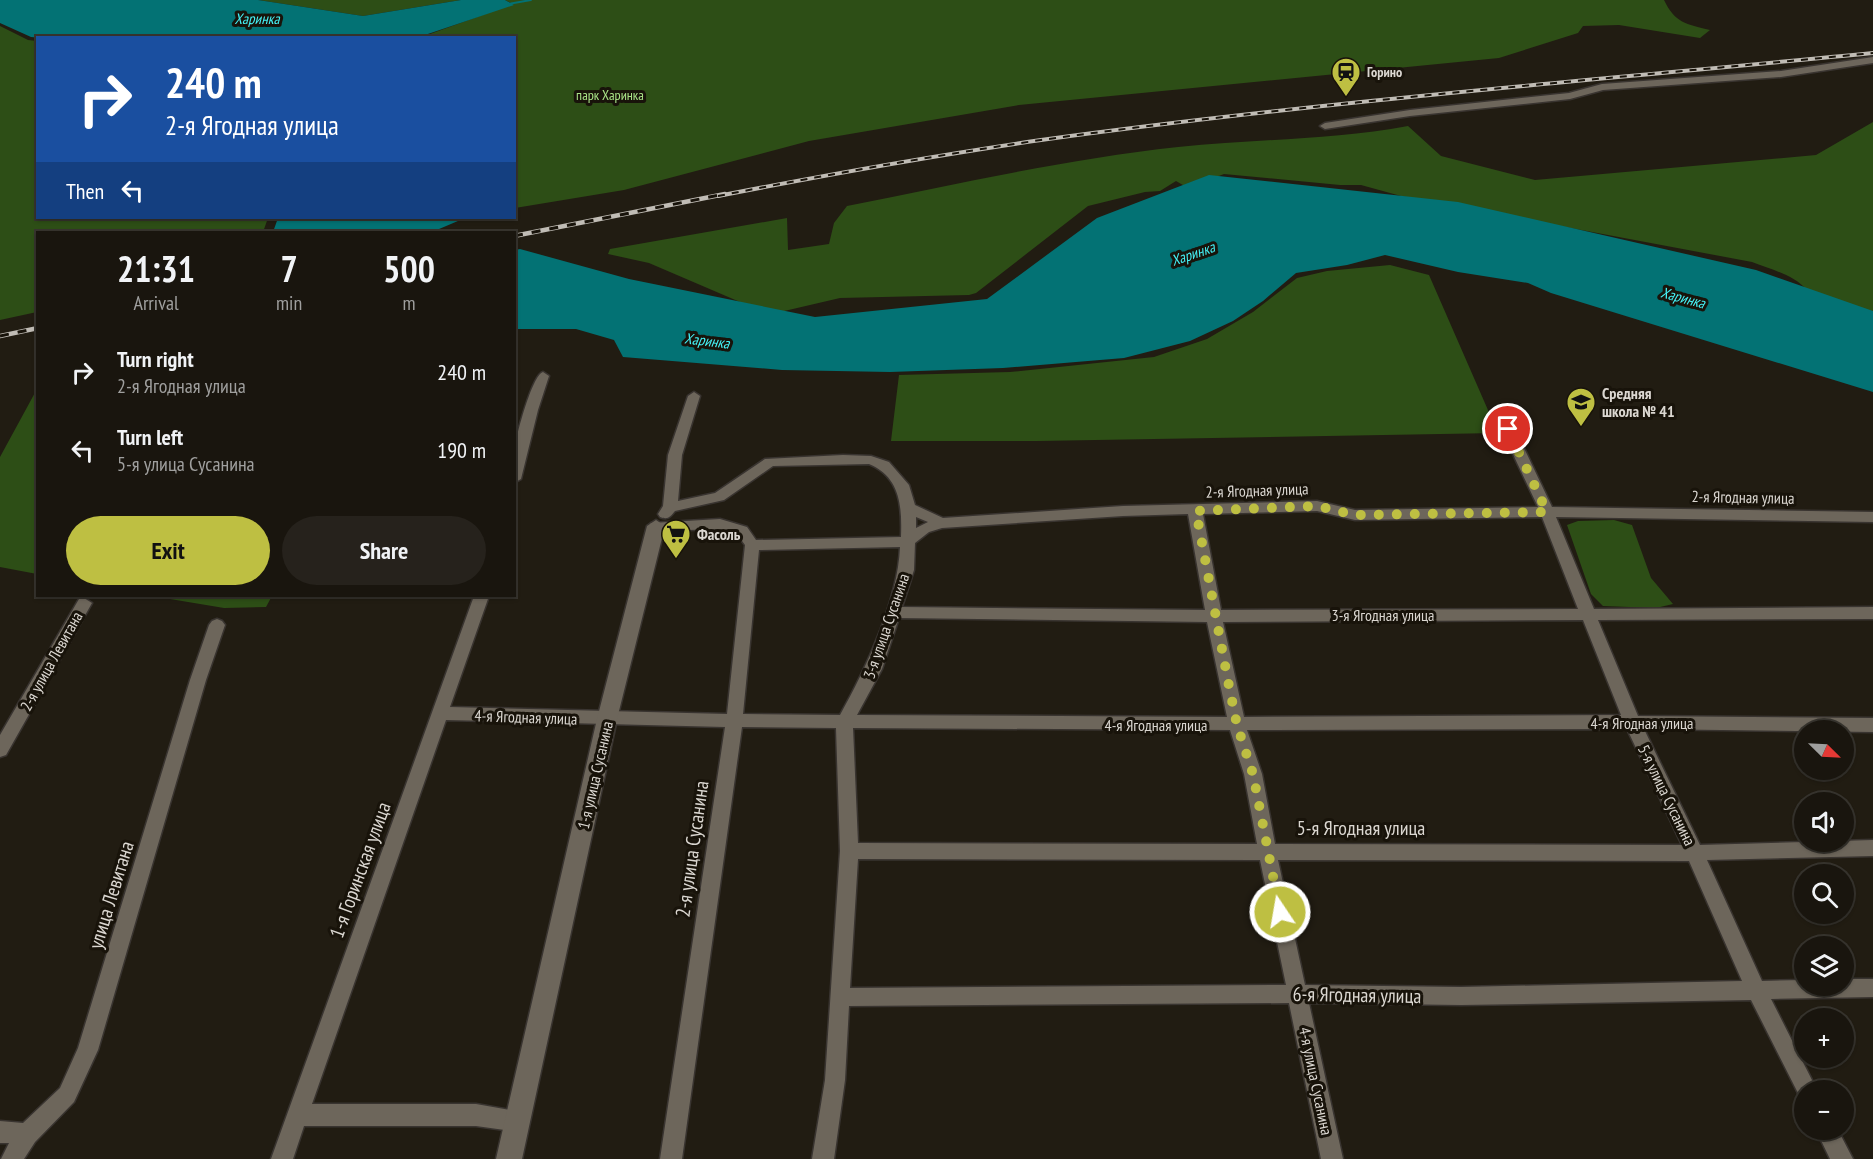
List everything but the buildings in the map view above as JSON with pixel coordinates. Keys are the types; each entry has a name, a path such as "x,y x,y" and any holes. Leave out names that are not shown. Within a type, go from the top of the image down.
{"street":[{"path":"1325,126 1410,113 1570,96 1602,87 1781,74 1873,60"},
{"path":"516,471 531,410 543,376"},
{"path":"670,507 675,455 694,396"},
{"name":"5-я улица Сусанина","path":"1508,429 1547,512 1632,722 1695,853 1756,990 1802,1080"},
{"name":"3-я улица Сусанина","path":"670,507 719,497 770,462 871,460 884,465 902,485 909,508 907,570 874,669 844,723"},
{"name":"2-я Ягодная улица","path":"907,542 924,529 942,523 1123,510 1196,511 1317,506 1355,515 1547,512 1873,517"},
{"name":"1-я улица Сусанина","path":"509,1159 607,719 656,526 670,507"},
{"path":"909,508 942,523"},
{"name":"4-я улица Сусанина","path":"1196,511 1214,616 1237,725 1253,774 1332,1159"},
{"path":"656,526 720,524 742,530 752,545 907,542"},
{"name":"2-я улица Сусанина","path":"671,1159 734,720 752,545"},
{"name":"1-я Горинская улица","path":"282,1159 481,597"},
{"name":"2-я улица Левитана","path":"0,750 84,603"},
{"name":"3-я Ягодная улица","path":"894,612 1214,616 1873,613"},
{"name":"улица Левитана","path":"12,1159 27,1134 66,1095 88,1050 198,680 217,625"},
{"name":"4-я Ягодная улица","path":"440,713 607,719 844,723 1237,725 1632,722 1873,725"},
{"path":"823,1159 835,1080 849,851 844,723"},
{"name":"5-я Ягодная улица","path":"849,851 1267,850 1695,853 1873,848"},
{"name":"6-я Ягодная улица","path":"840,997 1297,994 1461,996 1873,988"},
{"path":"297,1115 476,1115 518,1121"},
{"path":"0,1132 27,1134"},
{"path":"1832,1140 1842,1159"}],"green space":[{"path":"258,0 461,0 363,16"},
{"name":"парк Харинка","path":"505,0 1664,0 1677,18 1710,30 1700,38 1619,25 1583,26 1578,33 1499,58 1019,105 809,141 624,190 516,208 516,36 425,36 513,4"},
{"path":"0,26 28,40 36,41 36,219 268,219 263,231 36,231 36,312 0,320"},
{"path":"1873,122 1873,319 1807,290 1789,276 1752,262 1401,196 1361,185 1224,174 1188,188 1176,181 1160,191 1145,192 1088,206 976,293 969,295 840,298 780,312 761,311 649,263 608,254 610,249 787,218 788,250 829,244 834,223 847,206 1053,165 1178,147 1322,137 1408,126 1441,156 1535,180 1816,155"},
{"path":"1390,265 1429,275 1498,433 1037,441 891,441 899,375 1010,372 1154,357 1207,339 1253,312 1297,278 1327,271"},
{"path":"36,391 36,574 0,567 0,457"},
{"path":"1614,520 1632,525 1651,578 1673,604 1656,608 1603,606 1591,594 1567,525 1578,521"},
{"path":"158,597 271,597 266,607 224,608"}],"water":[{"name":"Харинка","path":"0,0 258,0 363,16 461,0 505,0 514,5 422,36 36,38 0,23"},
{"path":"1209,175 1458,202 1756,270 1873,311 1873,392 1551,293 1528,283 1458,272 1385,255 1347,265 1296,273 1263,301 1233,321 1190,341 1124,358 1003,368 890,372 782,370 623,357 614,340 576,329 516,329 516,250 520,249 629,279 815,317 987,299 1097,218"},
{"path":"278,219 463,219 434,231 273,231"}],"waterway":[{"path":"508,4 531,0"}],"railway":[{"path":"718,196 838,173 1041,140 1145,126 1457,92 1873,53"},
{"path":"516,236 725,194"},
{"path":"0,336 36,328"}],"place":[{"name":"Горино","path":"1346,98"},
{"name":"Средняя школа № 41","path":"1581,428"},
{"name":"Фасоль","path":"676,560"}],"route":[{"path":"1280,912 1253,774 1237,725 1214,616 1196,511 1317,506 1355,515 1547,512 1508,429"}]}
